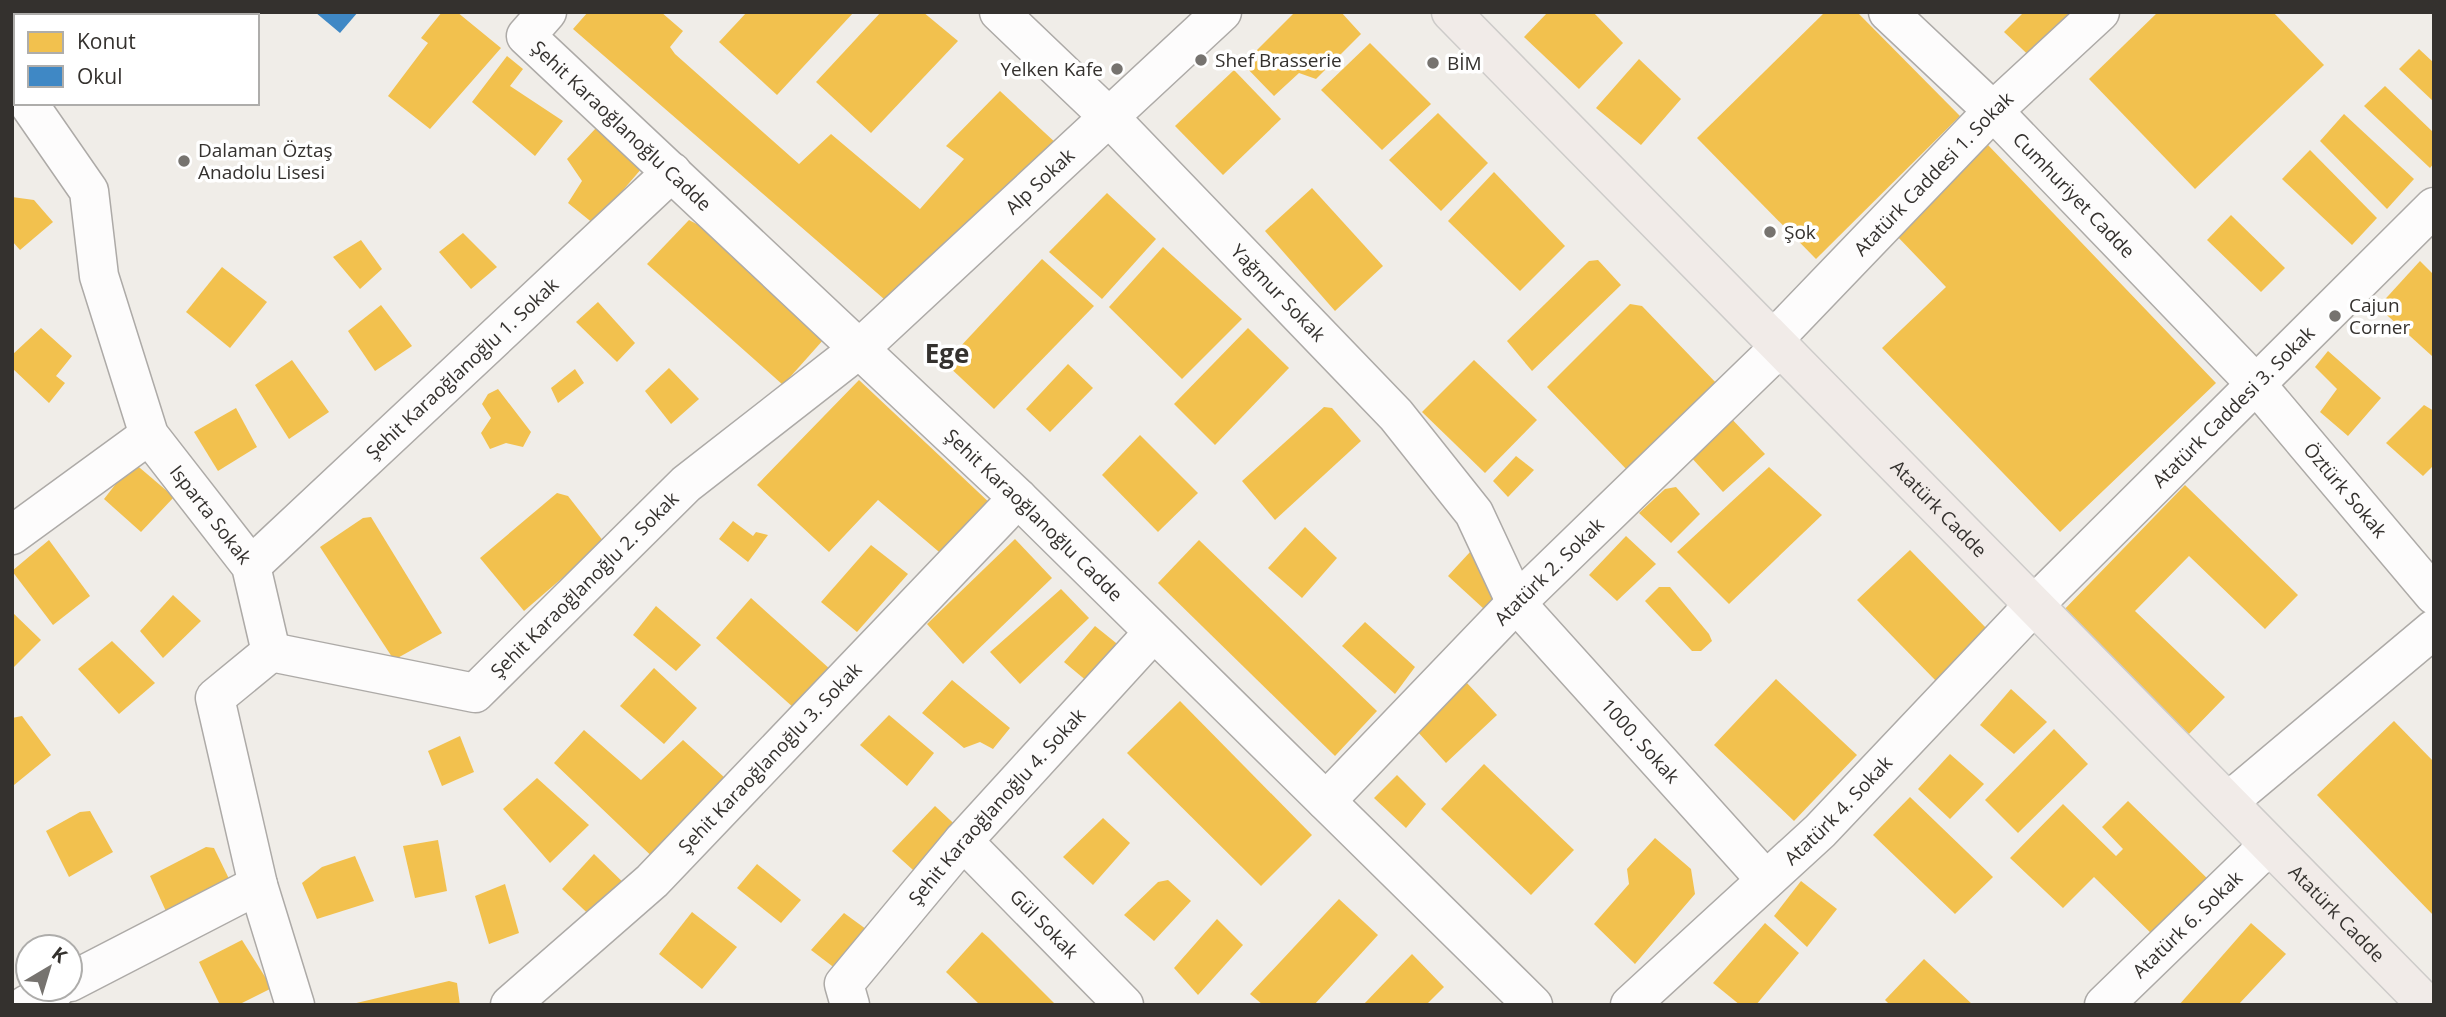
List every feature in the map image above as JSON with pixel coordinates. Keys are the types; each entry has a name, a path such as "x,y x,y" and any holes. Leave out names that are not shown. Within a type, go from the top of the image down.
{"main road":[{"name":"Atatürk Cadde","path":"1451,12 2427,1005"}],"street":[{"name":"Yağmur Sokak","path":"999,12 1110,118 1396,415 1474,513 1516,603"},
{"name":"Alp Sokak","path":"859,349 1222,12"},
{"name":"Cumhuriyet Cadde","path":"1888,12 1993,111 2255,383"},
{"name":"Atatürk Caddesi 1. Sokak","path":"1777,344 1993,111 2099,12"},
{"name":"Şehit Karaoğlanoğlu Cadde","path":"536,24 671,172 1018,498 1533,1005"},
{"name":"Isparta Sokak","path":"29,105 89,191 99,276 149,435 251,566 271,652"},
{"name":"Şehit Karaoğlanoğlu 1. Sokak","path":"251,566 671,172"},
{"name":"Atatürk Caddesi 3. Sokak","path":"2034,605 2434,207"},
{"name":"Atatürk 2. Sokak","path":"1325,801 1516,603 1777,344"},
{"name":"Şehit Karaoğlanoğlu 2. Sokak","path":"271,652 475,692 686,484 859,349"},
{"name":"Öztürk Sokak","path":"2255,383 2434,595"},
{"path":"12,535 149,435"},
{"name":"Şehit Karaoğlanoğlu 3. Sokak","path":"510,1005 652,881 1018,498"},
{"name":"1000. Sokak","path":"1516,603 1766,880"},
{"name":"Atatürk 4. Sokak","path":"1630,1005 1820,831 2034,605"},
{"path":"2228,802 2434,629"},
{"name":"Şehit Karaoğlanoğlu 4. Sokak","path":"847,994 963,841 1153,633"},
{"path":"271,652 215,698 258,885 295,1005"},
{"name":"Gül Sokak","path":"963,841 1124,1005"},
{"name":"Atatürk 6. Sokak","path":"2104,1005 2269,845"},
{"path":"84,975 258,885"}],"building: Konut":[{"path":"442,12 457,12 501,48 430,129 388,96 428,43 421,38"},
{"path":"588,12 661,12 683,31 670,47 675,54 799,164 831,134 920,209 964,159 946,146 1000,91 1058,145 914,292 884,299 573,29"},
{"path":"747,12 854,12 777,95 719,42"},
{"path":"881,12 923,12 958,41 871,133 816,82"},
{"path":"1295,12 1341,12 1361,34 1316,79 1299,73 1274,96 1243,64"},
{"path":"1548,12 1593,12 1623,43 1579,89 1524,37"},
{"path":"1825,12 1857,12 1960,116 1816,259 1697,138"},
{"path":"2024,12 2093,12 2040,66 2004,32"},
{"path":"2158,12 2273,12 2324,65 2195,189 2089,79"},
{"path":"1370,43 1431,104 1382,150 1321,90"},
{"path":"2419,49 2434,63 2434,102 2399,69"},
{"path":"507,56 523,69 510,86 563,121 535,156 472,102"},
{"path":"1639,59 1681,99 1641,145 1596,108"},
{"path":"1234,70 1281,119 1223,175 1175,126"},
{"path":"2385,86 2434,133 2434,163 2430,168 2364,106"},
{"path":"1438,113 1488,163 1441,211 1389,160"},
{"path":"2344,114 2414,179 2387,209 2320,141"},
{"path":"596,128 642,168 594,224 568,203 582,181 567,159"},
{"path":"1988,145 2216,383 2060,532 1882,348 1946,287 1895,234"},
{"path":"2310,150 2377,218 2352,245 2282,179"},
{"path":"1494,172 1565,246 1520,291 1448,221"},
{"path":"1312,188 1383,266 1335,311 1265,231"},
{"path":"1107,193 1156,239 1102,299 1049,252"},
{"path":"12,197 34,200 53,222 20,250 12,241"},
{"path":"2231,215 2285,268 2261,292 2207,240"},
{"path":"689,220 708,230 824,339 783,385 647,264"},
{"path":"463,233 497,267 471,289 439,252"},
{"path":"361,240 382,269 360,289 333,257"},
{"path":"1163,247 1242,319 1182,379 1109,307"},
{"path":"1042,259 1094,306 994,409 945,363"},
{"path":"1598,260 1621,285 1532,371 1507,341 1589,261"},
{"path":"2420,261 2434,275 2432,356 2378,307"},
{"path":"222,267 267,302 230,348 186,312"},
{"path":"598,302 635,343 617,362 576,322"},
{"path":"1630,304 1642,306 1720,387 1630,473 1547,387"},
{"path":"381,305 412,346 375,371 348,331"},
{"path":"41,328 72,356 56,376 65,383 49,403 12,368 12,355"},
{"path":"1248,328 1289,368 1215,445 1174,404"},
{"path":"2328,351 2381,398 2348,436 2320,412 2337,389 2315,367"},
{"path":"292,360 329,412 289,439 255,385"},
{"path":"1474,360 1537,420 1485,473 1422,412"},
{"path":"1068,364 1093,388 1050,432 1026,409"},
{"path":"669,368 699,399 671,424 645,391"},
{"path":"575,369 584,383 558,403 551,388"},
{"path":"859,380 993,506 945,557 878,500 829,552 757,485"},
{"path":"498,389 531,432 523,447 506,443 490,449 481,433 491,418 482,404 488,394"},
{"path":"2424,405 2434,411 2434,465 2423,476 2386,443"},
{"path":"1324,407 1332,408 1361,441 1275,520 1242,481"},
{"path":"236,408 257,447 218,471 194,432"},
{"path":"1728,415 1765,454 1723,492 1689,455"},
{"path":"1140,435 1198,493 1158,532 1102,475"},
{"path":"1516,456 1534,470 1508,497 1493,481"},
{"path":"133,462 174,497 141,532 104,499"},
{"path":"1769,467 1822,515 1729,604 1677,552"},
{"path":"2185,485 2298,595 2265,629 2189,556 2135,611 2225,697 2185,738 2059,615"},
{"path":"1676,487 1700,514 1671,543 1639,513 1665,489"},
{"path":"557,493 568,496 604,542 524,611 480,558"},
{"path":"371,517 442,633 394,660 320,547 363,518"},
{"path":"733,521 753,536 756,532 768,535 748,562 719,539"},
{"path":"1305,527 1337,558 1302,598 1268,568"},
{"path":"1626,536 1656,564 1617,601 1589,575"},
{"path":"1015,539 1052,578 963,664 927,624"},
{"path":"49,540 90,596 53,625 12,571"},
{"path":"1199,540 1377,711 1335,756 1158,583"},
{"path":"871,545 908,574 857,632 821,602"},
{"path":"1910,550 1989,631 1937,682 1857,600"},
{"path":"1470,552 1507,585 1484,609 1448,576"},
{"path":"1659,587 1670,587 1709,634 1712,641 1701,651 1692,651 1645,601"},
{"path":"1061,589 1089,618 1020,684 990,652"},
{"path":"173,595 201,621 163,658 140,631"},
{"path":"751,598 831,670 795,709 716,638"},
{"path":"656,606 701,645 676,671 633,635"},
{"path":"12,612 41,640 12,669"},
{"path":"1365,622 1415,667 1395,694 1342,646"},
{"path":"1095,626 1126,651 1094,687 1064,662"},
{"path":"112,641 155,683 119,714 78,669"},
{"path":"654,668 697,708 664,744 620,706"},
{"path":"1776,679 1857,755 1794,821 1714,745"},
{"path":"952,680 1010,728 993,749 980,742 964,748 922,713"},
{"path":"1466,682 1497,715 1446,763 1417,731"},
{"path":"2011,689 2047,722 2014,754 1980,725"},
{"path":"1180,701 1312,835 1261,886 1127,753"},
{"path":"889,715 934,753 907,786 860,745"},
{"path":"22,716 51,755 14,785 12,718"},
{"path":"2394,721 2434,762 2434,916 2317,795"},
{"path":"2054,729 2088,764 2018,833 1985,800"},
{"path":"584,730 641,780 683,740 735,787 662,866 554,763"},
{"path":"460,736 474,772 442,786 428,751"},
{"path":"1950,754 1984,784 1950,819 1918,789"},
{"path":"1484,764 1574,850 1531,895 1441,809"},
{"path":"1397,775 1426,804 1406,828 1374,798"},
{"path":"537,778 589,825 550,863 503,809"},
{"path":"1910,797 1993,877 1955,914 1873,835"},
{"path":"2128,801 2213,884 2162,944 2094,877 2063,908 2010,858 2063,804 2116,856 2123,849 2102,827"},
{"path":"935,806 964,833 923,879 892,851"},
{"path":"90,811 113,852 69,877 46,831 80,812"},
{"path":"1103,818 1130,843 1093,885 1063,857"},
{"path":"1655,838 1691,869 1695,894 1635,964 1594,924 1629,884 1627,869"},
{"path":"438,840 447,891 415,898 403,846"},
{"path":"206,847 214,848 233,887 169,918 150,876"},
{"path":"594,854 634,893 600,925 562,889"},
{"path":"355,856 374,901 317,919 302,883 322,867"},
{"path":"757,864 801,900 781,923 737,888"},
{"path":"1168,880 1191,901 1154,941 1124,915 1158,882"},
{"path":"1801,881 1837,909 1807,947 1774,916"},
{"path":"505,884 519,933 489,944 475,896"},
{"path":"1339,899 1378,935 1314,1005 1263,1005 1250,994"},
{"path":"692,912 737,947 702,989 659,954"},
{"path":"844,913 870,932 836,969 811,950"},
{"path":"1217,919 1243,945 1198,995 1174,968"},
{"path":"1765,923 1799,953 1756,1005 1740,1005 1713,983"},
{"path":"2251,923 2286,954 2238,1005 2179,1005"},
{"path":"982,932 1056,1005 980,1005 946,972"},
{"path":"242,940 272,988 238,1005 220,1005 199,962"},
{"path":"1412,954 1444,987 1426,1005 1363,1005"},
{"path":"1924,959 1973,1005 1890,1005 1885,1000"},
{"path":"449,981 457,983 460,1005 348,1005"}],"building: Okul":[{"path":"315,12 358,12 340,33"}],"place":[{"name":"Shef Brasserie","path":"1201,60"},
{"name":"BİM","path":"1433,63"},
{"name":"Yelken Kafe","path":"1117,69"},
{"name":"Dalaman Öztaş Anadolu Lisesi","path":"184,161"},
{"name":"Şok","path":"1770,232"},
{"name":"Cajun Corner","path":"2335,316"}],"district":[{"name":"Ege","path":"947,353"}]}
